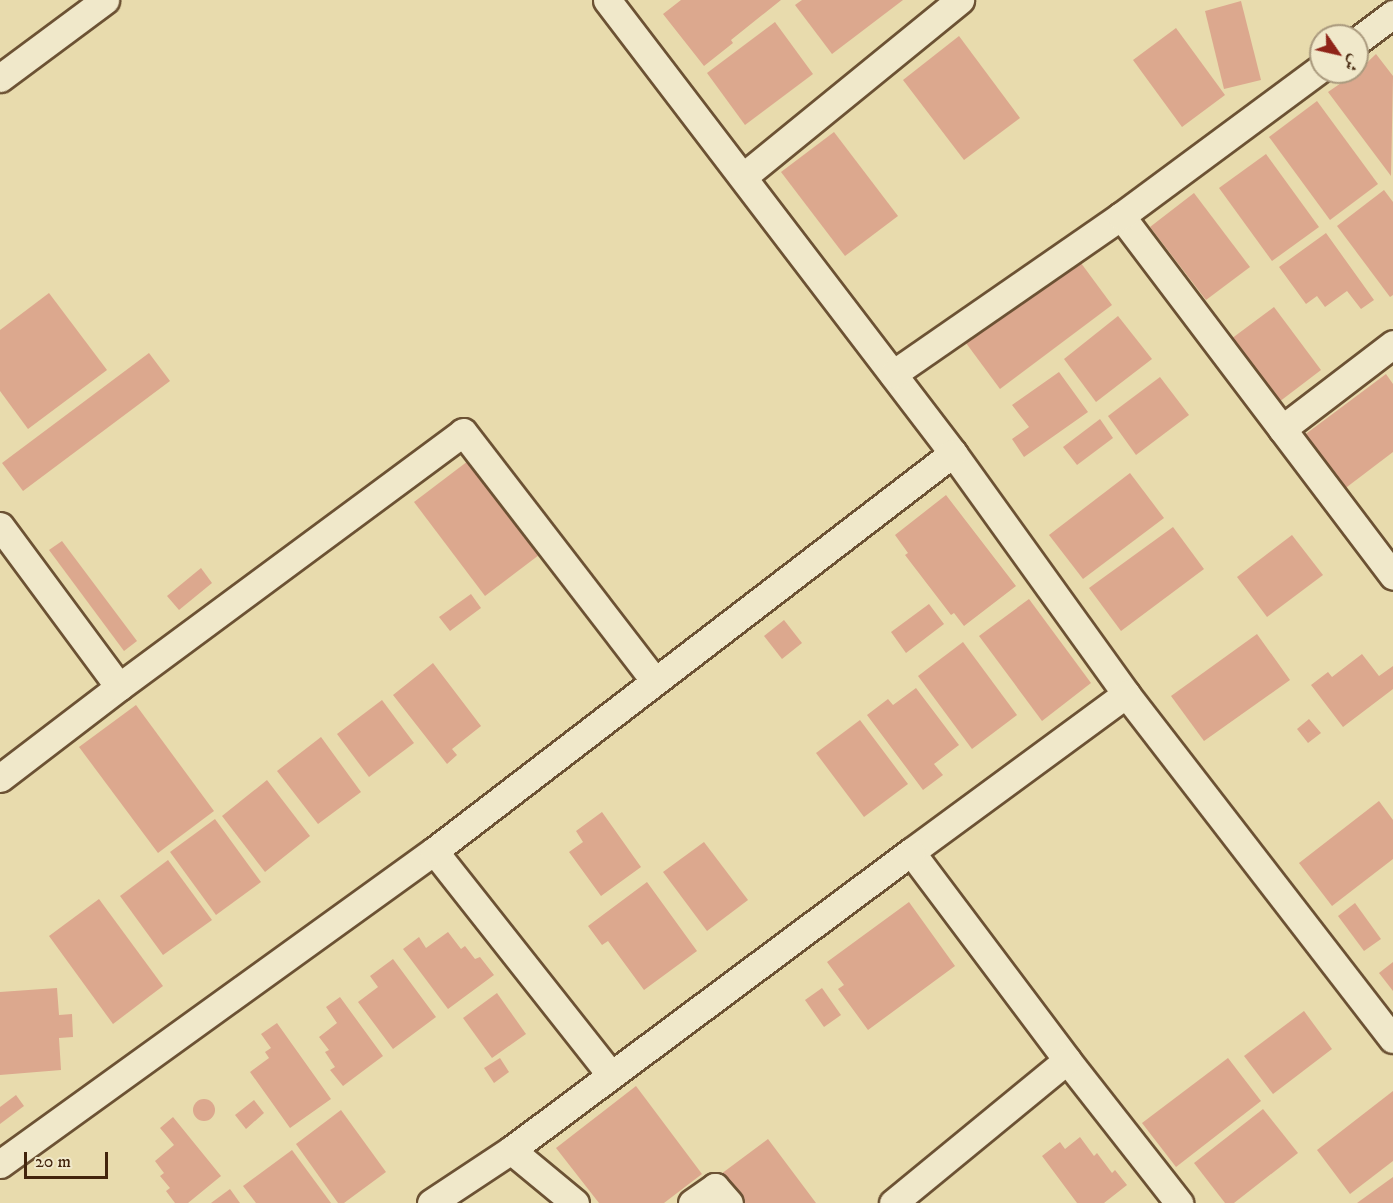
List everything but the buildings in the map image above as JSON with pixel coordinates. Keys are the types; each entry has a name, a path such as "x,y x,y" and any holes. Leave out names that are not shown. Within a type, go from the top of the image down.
{"street":[{"path":"3,70 105,0"},
{"path":"607,0 744,176 893,374 1126,694 1393,1039"},
{"path":"744,176 956,1"},
{"path":"1369,32 1393,14"},
{"path":"893,374 1121,216 1309,77"},
{"path":"1121,216 1393,576"},
{"path":"1282,429 1393,344"},
{"path":"0,778 463,432 655,681"},
{"path":"0,1164 434,851 952,453"},
{"path":"0,526 119,687"},
{"path":"431,1203 512,1150 610,1074 1126,694"},
{"path":"434,851 610,1074"},
{"path":"912,852 1067,1060 1179,1203"},
{"path":"893,1203 1067,1060"},
{"path":"512,1150 575,1203"},
{"path":"692,1203 715,1186 729,1203"}]}
